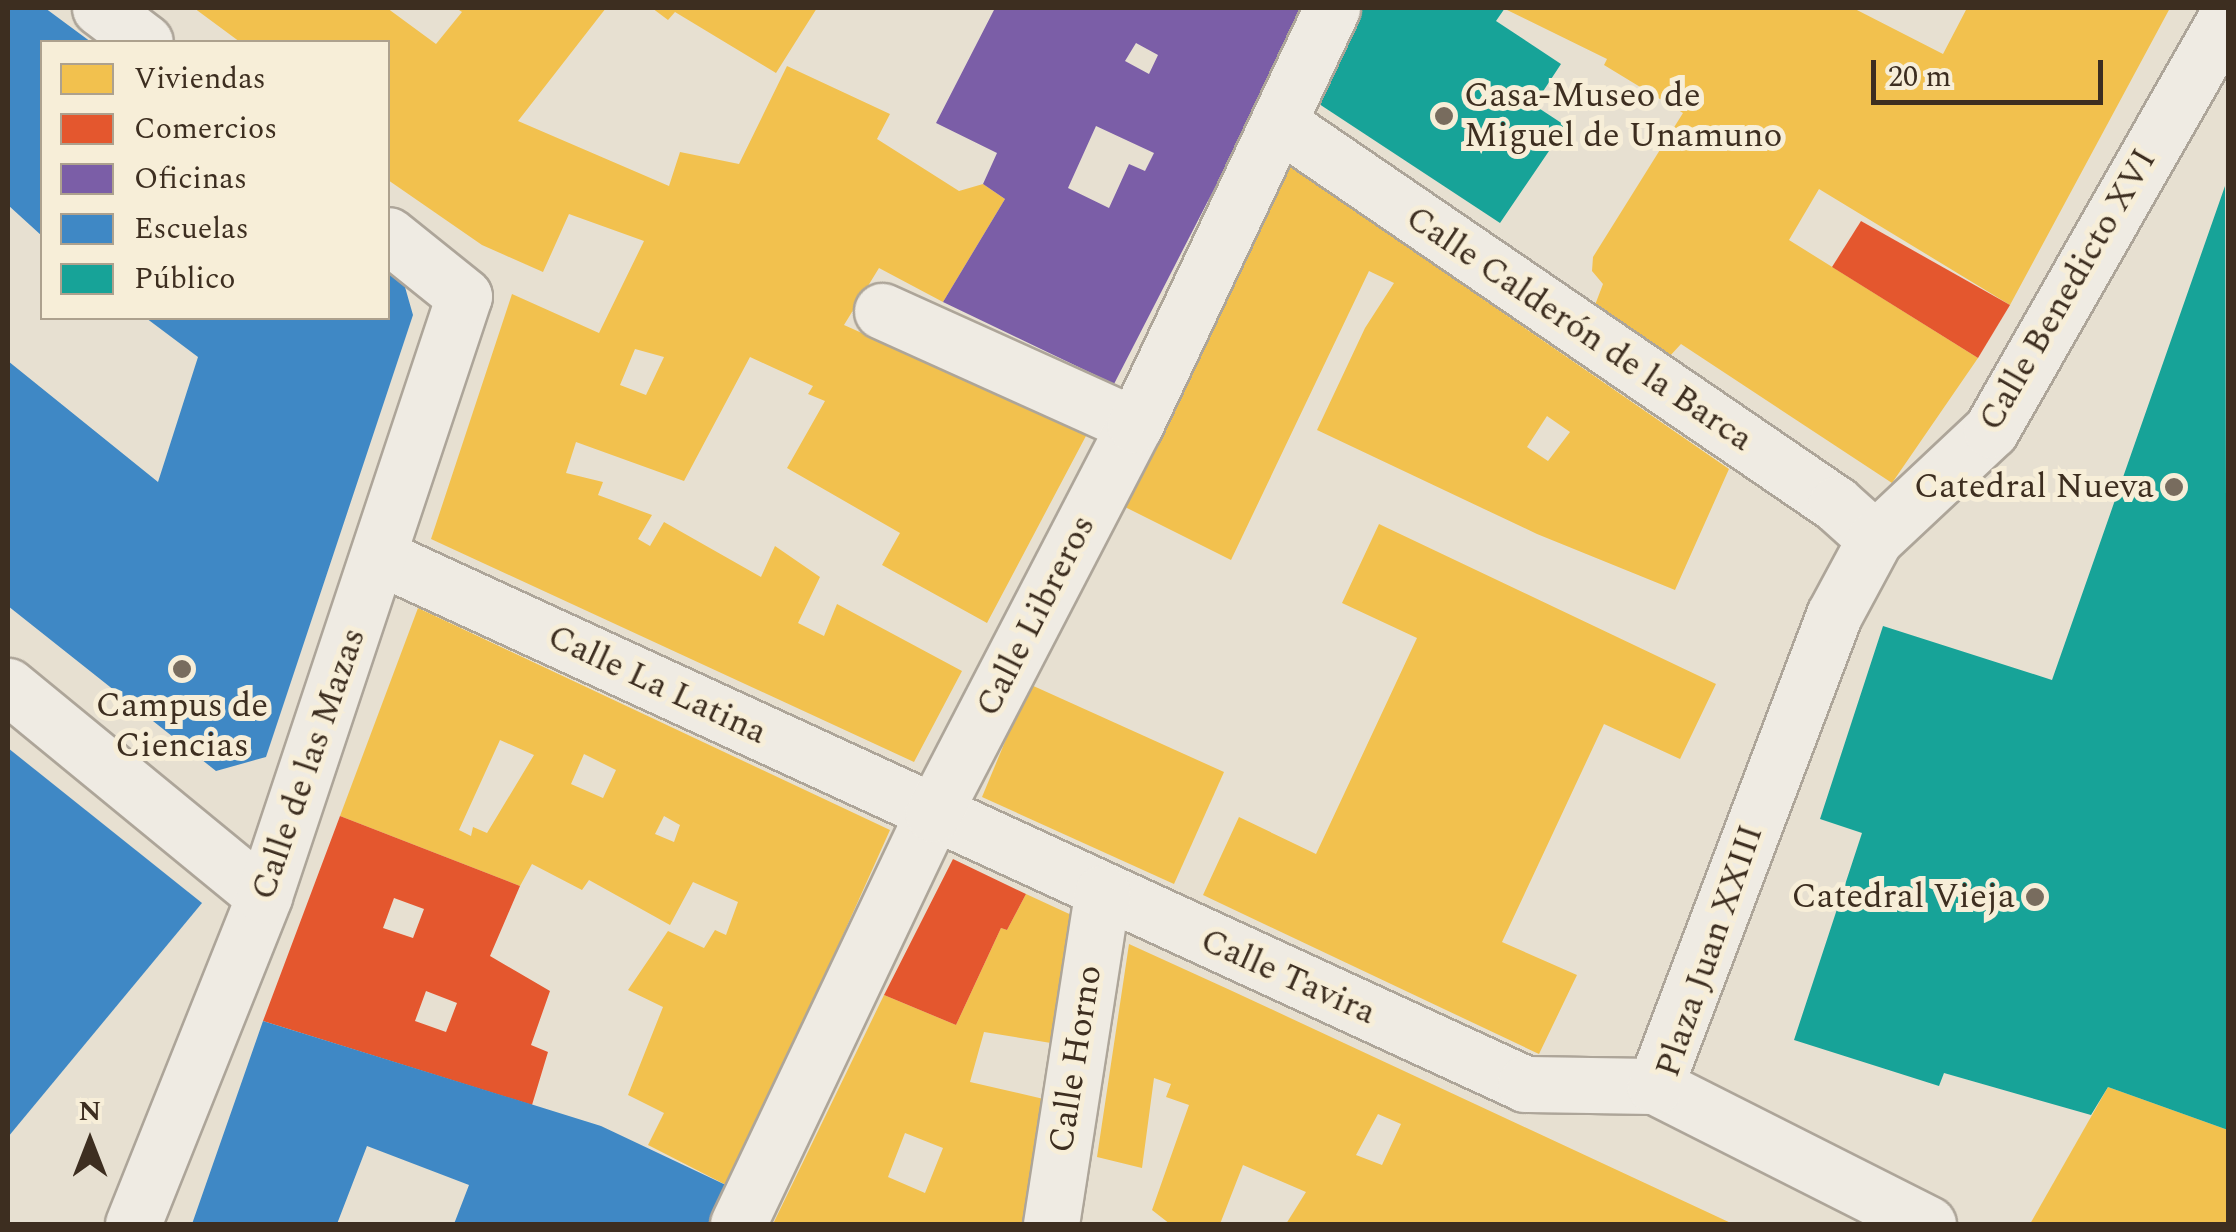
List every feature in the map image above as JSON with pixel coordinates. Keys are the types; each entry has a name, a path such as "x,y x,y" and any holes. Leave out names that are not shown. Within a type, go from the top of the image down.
{"street":[{"path":"100,8 141,40"},
{"name":"Calle Libreros","path":"738,1224 933,814 1135,425 1332,8"},
{"name":"Calle Benedicto XVI","path":"1875,539 1991,430 2228,14"},
{"name":"Calle Calderón de la Barca","path":"1279,124 1836,504 1875,539"},
{"name":"Calle de las Mazas","path":"133,1224 264,896 464,296 390,237"},
{"path":"882,311 1135,425"},
{"name":"Plaza Juan XXIII","path":"1875,539 1834,616 1655,1086 1928,1224"},
{"name":"Calle La Latina","path":"380,557 933,814"},
{"path":"8,686 264,896"},
{"name":"Calle Tavira","path":"933,814 1524,1084 1655,1086"},
{"name":"Calle Horno","path":"1050,1224 1102,892"}],"building: Viviendas":[{"path":"194,8 387,8 436,44 462,12 456,8 606,8 518,121 669,186 680,152 739,164 787,66 890,114 877,139 959,191 983,184 1005,199 943,302 879,268 844,325 1087,434 987,623 882,565 900,533 787,468 825,401 808,394 813,386 750,357 684,481 576,442 566,473 603,482 598,495 652,515 638,539 650,546 664,522 761,577 775,546 820,577 798,623 824,636 837,604 962,671 914,762 431,539 512,294 599,333 644,241 569,214 543,272 482,245 390,181 390,40 237,40","holes":["635,349 664,357 646,395 620,385"]},
{"path":"652,8 817,8 776,73 675,12 668,20"},
{"path":"1503,8 1853,8 1943,54 1967,8 2170,8 2010,305 1819,189 1789,240 1978,358 1892,483 1681,344 1669,357 1595,305 1603,284 1592,271 1593,257 1683,113 1604,65 1607,59"},
{"path":"1283,161 1729,469 1675,590 1537,534 1317,430 1365,328 1394,283 1369,271 1231,560 1119,504","holes":["1547,416 1570,432 1548,461 1527,447"]},
{"path":"1379,524 1716,684 1680,759 1604,724 1502,942 1577,975 1539,1054 1203,895 1239,817 1316,854 1417,638 1342,603"},
{"path":"418,608 890,830 730,1187 648,1145 664,1113 628,1095 663,1007 628,990 668,931 704,948 715,930 726,935 738,902 693,882 670,925 589,880 582,890 532,864 520,886 340,816","holes":["500,740 534,755 487,833 473,827 471,836 459,830","584,754 616,770 603,798 571,784","664,816 680,825 674,842 655,834"]},
{"path":"1029,684 1224,772 1174,884 982,797"},
{"path":"1026,894 1078,918 1057,1044 984,1032 970,1082 1048,1100 1029,1224 773,1224 884,995 956,1025 1001,928 1007,930","holes":["905,1133 943,1148 925,1193 888,1177"]},
{"path":"1129,944 1733,1224 1286,1224 1306,1192 1243,1165 1220,1224 1170,1224 1152,1210 1189,1105 1166,1097 1171,1084 1154,1078 1142,1168 1097,1157","holes":["1378,1114 1401,1124 1382,1165 1356,1155"]},
{"path":"2108,1087 2228,1130 2228,1224 2030,1224"}],"building: Comercios":[{"path":"1861,221 2010,305 1978,358 1832,267"},
{"path":"340,816 520,886 490,956 550,991 531,1045 548,1052 532,1105 263,1021","holes":["394,898 424,909 413,938 383,928","426,991 457,1003 446,1032 415,1021"]},
{"path":"953,859 1026,894 1007,930 1001,928 956,1025 884,995"}],"building: Oficinas":[{"path":"995,8 1307,8 1114,384 943,302 1005,199 983,184 997,153 936,123","holes":["1136,43 1158,55 1149,74 1125,61","1096,126 1154,153 1145,171 1129,164 1109,208 1068,188"]}],"building: Escuelas":[{"path":"8,8 45,8 88,40 40,40 40,234 8,205"},
{"path":"390,270 403,280 413,315 266,757 216,771 8,606 8,361 158,482 198,357 149,320 390,320"},
{"path":"8,748 202,903 8,1137"},
{"path":"263,1021 601,1126 730,1187 712,1224 454,1224 469,1185 367,1146 337,1224 192,1224"}],"building: Público":[{"name":"Casa-Museo de Miguel de Unamuno","path":"1353,8 1505,8 1496,21 1561,64 1534,105 1566,126 1500,223 1310,98"},
{"name":"Catedral Vieja","path":"2225,186 2228,1130 2108,1087 2091,1115 1944,1073 1939,1086 1794,1040 1862,833 1820,819 1883,626 2052,680"}],"place":[{"name":"Casa-Museo de Miguel de Unamuno","path":"1444,116"},
{"name":"Catedral Nueva","path":"2174,487"},
{"name":"Campus de Ciencias","path":"182,669"},
{"name":"Catedral Vieja","path":"2035,897"}]}
